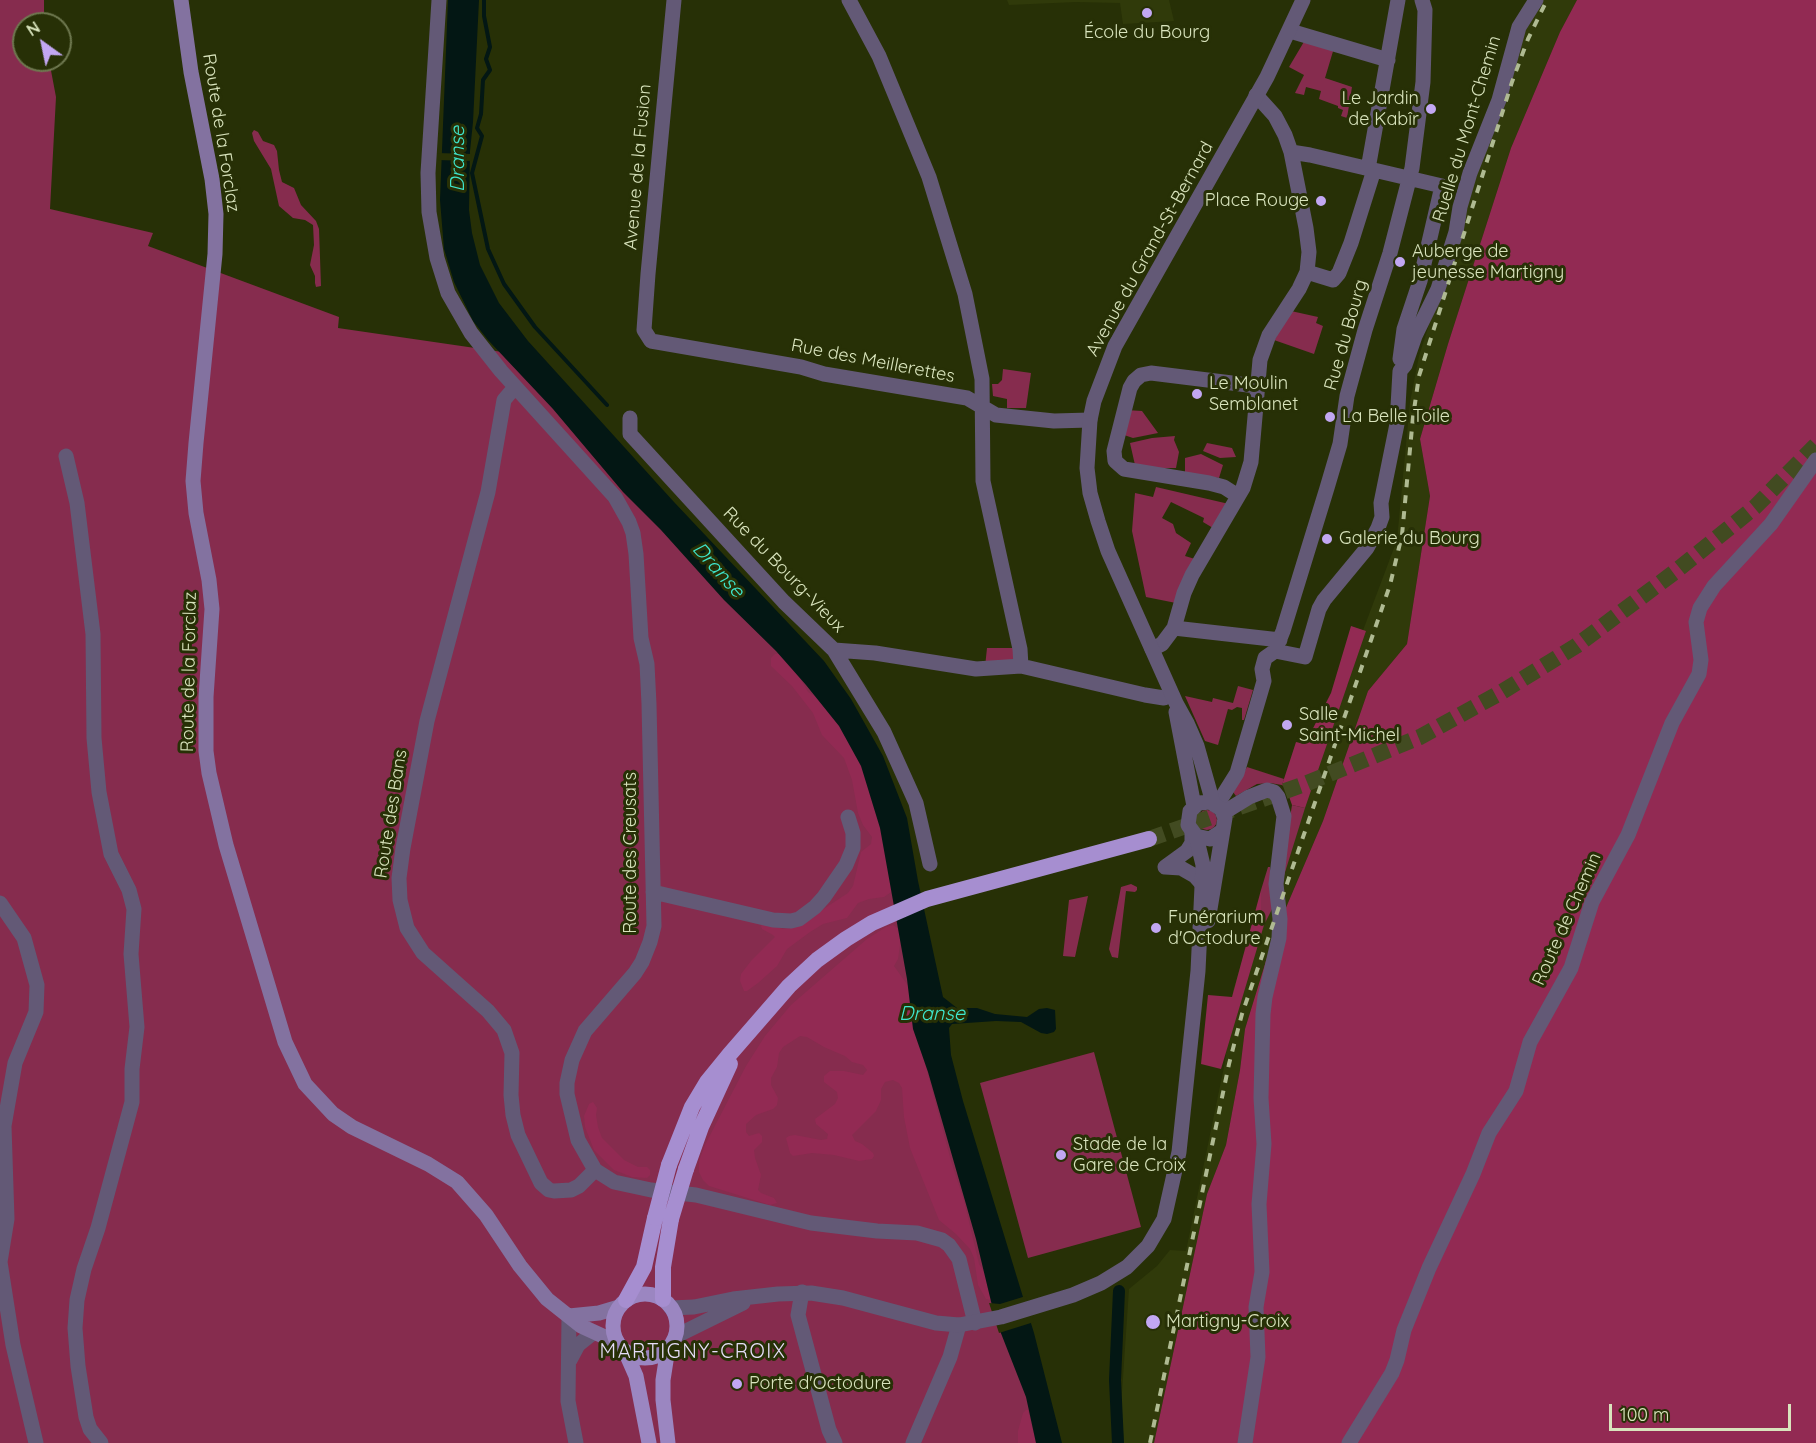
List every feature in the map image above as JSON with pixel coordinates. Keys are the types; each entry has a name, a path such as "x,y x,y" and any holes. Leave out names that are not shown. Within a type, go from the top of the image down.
{"highway":[{"path":"622,1304 644,1266 663,1218 677,1167 701,1127 733,1057 750,1029 776,998 817,960 846,939 891,914 927,899 1149,839"},
{"path":"663,1218 663,1267 667,1304"}],"main road":[{"name":"Route de la Forclaz","path":"181,0 216,214 214,265 194,462 194,502 209,580 212,609 206,697 207,751 216,805 247,918 285,1042 312,1093 333,1114 352,1127 428,1164 457,1182 486,1215 532,1282 552,1304 593,1333 622,1347"},
{"path":"569,1316 599,1313 622,1304 636,1295 648,1294 667,1304 677,1321 663,1380 668,1443"},
{"path":"622,1304 613,1323 614,1333 636,1376 649,1443"},
{"path":"622,1347 636,1357 647,1358 658,1356 672,1342"}],"street":[{"name":"Route des Creusats","path":"439,0 428,173 429,212 433,240 444,281 455,307 480,345 515,387 604,484 625,514 633,533 638,564 641,638 647,664 649,704 654,926 646,955 635,974 585,1031 568,1072 567,1094 573,1123 583,1150 595,1170"},
{"name":"Avenue de la Fusion","path":"647,337 644,330 648,274 674,0"},
{"path":"849,0 879,56 929,177 965,294 981,366 983,481 1020,649 1021,666"},
{"name":"Avenue du Grand-St-Bernard","path":"1218,807 1197,746 1108,550 1094,507 1087,468 1090,420 1094,401 1115,346 1256,95 1290,31 1303,0"},
{"path":"1307,272 1334,280 1351,243 1371,170 1398,0"},
{"name":"Rue du Bourg","path":"1218,807 1236,773 1264,681 1262,669 1265,658 1277,645 1340,444 1347,396 1410,178 1423,82 1425,10 1422,0"},
{"name":"Ruelle du Mont-Chemin","path":"1400,371 1405,365 1415,336 1438,289 1456,232 1463,196 1499,100 1520,27 1536,0"},
{"path":"1290,31 1388,60"},
{"path":"1152,649 1162,644 1174,628 1184,592 1192,574 1243,488 1251,462 1260,360 1269,335 1299,290 1307,272 1309,252 1306,228 1291,152 1275,116 1256,95"},
{"path":"1291,152 1410,178"},
{"name":"Ruelle du Mont-Chemin","path":"1277,645 1305,657 1318,609 1367,548 1382,517 1381,503 1397,424 1404,329 1420,280 1442,186 1410,178"},
{"name":"Rue des Meillerettes","path":"647,337 651,341 665,345 801,367 824,374 967,398 996,415 1054,421 1090,420"},
{"path":"1238,496 1224,487 1209,483 1124,469 1113,458 1117,431 1130,388 1141,375 1151,373 1256,386"},
{"name":"Route des Bans","path":"515,387 504,400 487,494 427,721 403,848 399,878 400,900 404,922 423,953 488,1011 507,1035 513,1053 511,1095 513,1115 518,1135 541,1183 549,1190 571,1190 579,1186 595,1170"},
{"name":"Rue du Bourg-Vieux","path":"630,418 630,434 784,602 834,650 875,653 976,669 1021,666 1145,695 1174,699"},
{"path":"66,456 77,503 93,634 94,738 99,792 111,854 129,890 134,909 131,954 137,1027 132,1069 132,1106 98,1228 80,1282 75,1328 76,1349 88,1421 101,1443"},
{"name":"Route de Chemin","path":"1349,1443 1392,1373 1404,1330 1429,1268 1473,1174 1491,1129 1516,1091 1530,1042 1571,968 1592,902 1628,835 1671,723 1699,674 1701,660 1696,622 1700,608 1714,586 1771,524 1816,460"},
{"path":"1174,628 1277,645"},
{"path":"834,650 884,732 916,803 930,864"},
{"name":"Avenue du Grand-St-Bernard","path":"1174,699 1194,806"},
{"path":"667,1304 703,1306 722,1301 797,1293 843,1298 936,1323 959,1325 982,1321 1073,1295 1101,1283 1127,1267 1148,1246 1164,1219 1179,1152 1198,971 1203,865 1188,820 1189,813 1194,806 1202,802 1218,807 1267,790 1278,796 1284,816 1276,884 1280,938 1263,1014 1261,1098 1264,1144 1260,1204 1262,1272 1256,1307 1258,1357 1245,1443"},
{"path":"1198,971 1225,821 1218,807"},
{"path":"653,892 773,920 799,919 820,902 846,865 853,848 853,833 848,817"},
{"path":"1194,834 1210,839 1222,831"},
{"path":"1194,834 1187,851 1165,867 1181,868 1195,876 1202,884"},
{"path":"0,903 24,938 37,985 36,1012 17,1057 4,1126 7,1219 0,1262 15,1355 36,1443"},
{"path":"595,1170 614,1182 633,1187 696,1195 811,1223 917,1233 934,1237 949,1245 959,1259 982,1321"},
{"path":"797,1293 798,1315 834,1443"},
{"path":"672,1342 759,1296"},
{"path":"569,1316 568,1401 576,1443"},
{"path":"913,1443 950,1357 959,1325"},
{"path":"569,1363 578,1345 593,1333"}],"shaded area":[{"path":"0,0 44,0 44,12 12,12 12,72 51,72 56,97 50,209 153,233 148,246 339,317 338,328 523,355 829,694 867,760 947,1103 1046,1443 0,1443"},
{"name":"École du Bourg","path":"1007,0 1169,0 1174,21 1123,24 1120,3 1009,5"},
{"path":"1540,0 1577,0 1560,32 1511,148 1420,439 1430,496 1407,644 1368,691 1323,821 1273,938 1245,1029 1226,1145 1207,1194 1154,1443 1124,1443 1121,1407 1129,1289 1157,1266 1170,1250 1186,1251 1225,1062 1233,991 1262,895 1283,868 1331,702 1348,684 1353,657 1397,540 1410,402 1419,356 1500,103 1531,15"},
{"path":"1577,0 1816,0 1816,1443 1154,1443 1207,1194 1226,1145 1245,1029 1273,938 1323,821 1368,691 1407,644 1430,496 1420,439 1511,148 1560,32"},
{"path":"1305,40 1334,48 1325,78 1352,87 1347,118 1341,116 1343,110 1338,106 1319,99 1321,91 1306,87 1304,95 1295,93 1304,75 1289,67"},
{"path":"254,130 258,132 263,141 274,145 282,182 294,188 301,205 316,221 319,229 321,286 316,287 315,276 310,265 314,245 313,225 305,220 293,218 279,206 271,169 254,141 252,133"},
{"path":"1291,311 1318,317 1316,323 1323,326 1314,354 1274,340"},
{"path":"1003,369 1031,373 1026,408 1007,408 1007,399 993,396 992,384 998,384 1002,380"},
{"path":"1126,410 1142,411 1158,433 1133,438 1121,434"},
{"path":"1175,436 1174,440 1179,452 1176,468 1135,465 1130,443"},
{"path":"1207,443 1232,448 1236,457 1220,458 1203,451"},
{"path":"1201,454 1223,465 1219,478 1185,473 1185,458"},
{"path":"1156,487 1229,504 1213,528 1203,522 1204,518 1171,502 1162,518 1173,524 1176,533 1191,543 1185,556 1195,559 1176,603 1146,597 1132,531 1135,493 1153,497"},
{"path":"1351,626 1366,631 1305,808 1292,805 1286,788 1282,785 1296,742 1305,744 1331,693"},
{"path":"987,648 1016,648 1014,659 985,667"},
{"path":"775,654 781,654 808,692 825,702 836,713 871,783 894,890 884,897 858,903 847,918 823,924 810,932 787,949 777,966 758,983 744,991 740,981 741,974 775,937 762,929 763,923 783,929 796,927 848,893 853,886 861,852 871,844 872,837 858,813 852,780 844,758 822,735 813,713 792,686 771,666 771,658"},
{"path":"1238,686 1253,690 1244,720 1242,720 1242,708 1228,709 1218,745 1205,741 1185,696 1212,702 1213,698 1233,703"},
{"path":"1247,767 1284,779 1282,785 1257,784 1236,796 1233,792"},
{"path":"1292,805 1305,808 1282,882 1289,824"},
{"path":"1207,810 1214,813 1217,820 1214,827 1207,830 1200,827 1197,820 1200,813"},
{"path":"1268,867 1270,867 1272,909 1264,925 1261,921 1261,890"},
{"path":"1131,884 1137,887 1137,890 1135,892 1126,891 1118,958 1112,957 1109,949 1121,887"},
{"path":"1261,890 1261,921 1264,925 1221,1069 1201,1064 1208,995 1232,997"},
{"path":"1088,896 1075,957 1063,956 1069,900"},
{"path":"893,925 900,930 901,937 898,959 894,966 911,990 917,1033 964,1201 979,1264 994,1287 991,1300 986,1299 978,1285 974,1258 970,1249 939,1220 910,1148 904,1117 902,1088 899,1083 893,1080 885,1082 876,1111 852,1135 855,1141 873,1153 872,1159 859,1161 834,1155 812,1153 793,1156 790,1153 786,1138 789,1136 827,1139 828,1134 816,1124 815,1119 835,1104 838,1098 837,1092 824,1082 824,1076 830,1071 863,1075 867,1070 863,1065 852,1062 845,1056 807,1037 800,1036 783,1047 779,1053 777,1067 771,1078 771,1085 778,1098 777,1105 773,1109 756,1115 746,1124 746,1132 749,1136 759,1133 762,1136 762,1142 754,1150 761,1175 758,1190 774,1198 777,1203 770,1205 709,1186 699,1172 699,1161 705,1145 746,1066 765,1036 791,1005 867,939"},
{"name":"Stade de la Gare de Croix","path":"1094,1052 1141,1227 1028,1258 980,1083"},
{"path":"593,1102 597,1108 598,1127 602,1138 624,1160 638,1167 647,1167 650,1175 647,1178 632,1177 614,1170 594,1150 585,1127 584,1116 589,1104"},
{"path":"1026,1410 1028,1410 1036,1443 1018,1443 1018,1431"}],"water":[{"name":"Dranse","path":"448,0 479,0 470,151 469,210 480,265 499,303 528,341 674,502 824,661 851,699 883,756 907,818 943,997 957,1008 977,1008 995,1014 1027,1017 1039,1009 1055,1010 1056,1029 1047,1034 1021,1022 952,1024 949,1028 951,1055 963,1101 1034,1333 1062,1443 1036,1443 1026,1397 995,1318 976,1239 928,1072 913,1029 907,979 880,828 861,766 839,726 806,685 623,492 553,409 488,340 473,321 454,282 444,249 440,200"}],"pier":[{"path":"437,153 472,154 471,161 437,160"},
{"path":"1026,1296 1034,1322 999,1333 989,1303 1000,1304"}],"waterway":[{"path":"484,0 484,16 490,47 486,59 490,70 483,80 481,114 477,128 482,136 472,173 488,249 504,284 535,327 607,405"},
{"path":"1118,1443 1115,1380 1119,1291"}],"tunnel":[{"path":"1149,839 1305,784 1420,737 1500,693 1576,646 1676,571 1755,507 1816,445"}],"railway":[{"path":"1150,1443 1229,1064 1242,1014 1390,585 1402,535 1419,376 1512,82 1528,39 1547,0"}],"place":[{"name":"École du Bourg","path":"1147,13"},
{"name":"Le Jardin de Kabîr","path":"1431,109"},
{"name":"Place Rouge","path":"1321,201"},
{"name":"Auberge de jeunesse Martigny","path":"1400,262"},
{"name":"Le Moulin Semblanet","path":"1197,394"},
{"name":"La Belle Toile","path":"1330,417"},
{"name":"Galerie du Bourg","path":"1327,539"},
{"name":"Salle Saint-Michel","path":"1287,725"},
{"name":"Funérarium d'Octodure","path":"1156,928"},
{"name":"Stade de la Gare de Croix","path":"1061,1155"},
{"name":"Martigny-Croix","path":"1153,1322"},
{"name":"Porte d'Octodure","path":"737,1384"}],"district":[{"name":"MARTIGNY-CROIX","path":"693,1352"}]}
